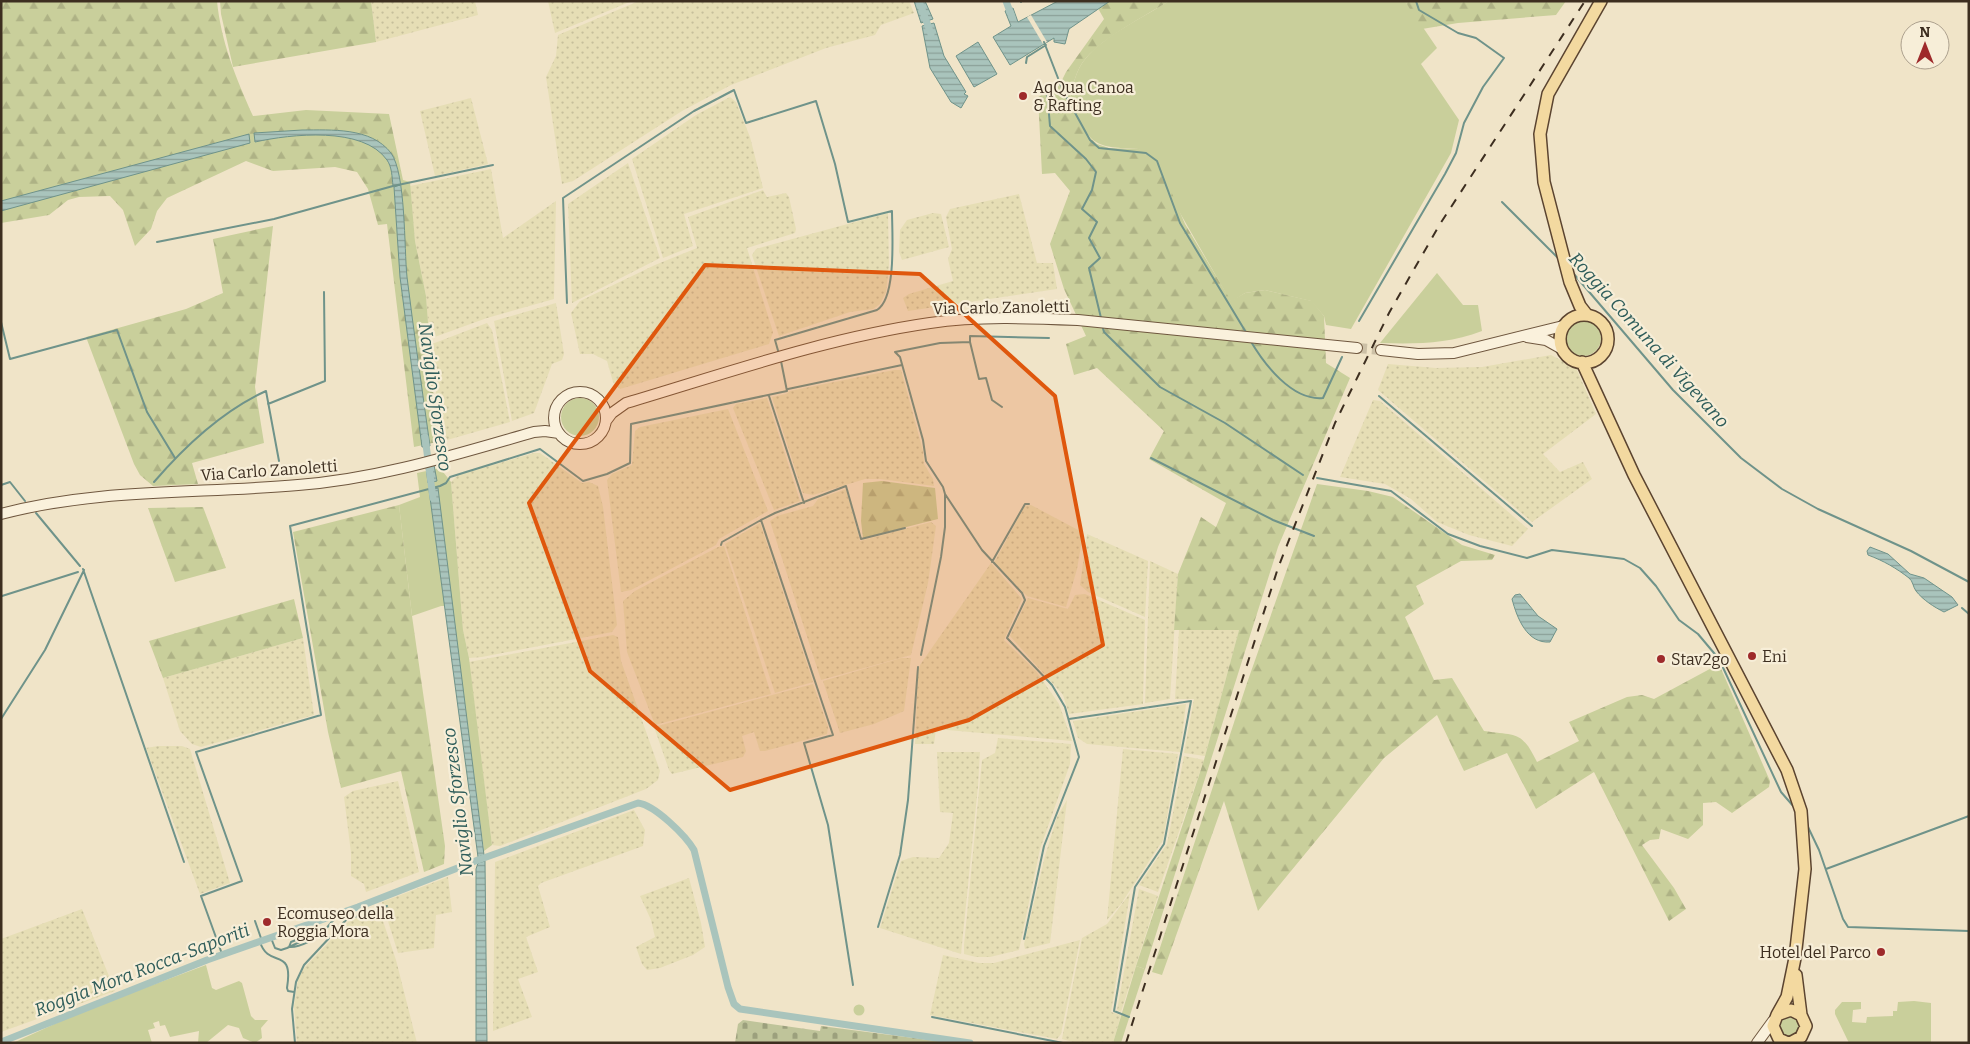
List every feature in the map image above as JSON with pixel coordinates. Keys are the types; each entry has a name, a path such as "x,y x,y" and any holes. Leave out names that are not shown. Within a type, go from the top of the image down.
{"main road":[{"path":"1598,6 1548,94 1540,134 1544,182 1570,282 1580,306 1587,315 1600,322 1607,332 1606,345 1596,363 1596,374 1605,413"},
{"path":"1562,348 1560,337 1572,308 1570,282"},
{"path":"1381,350 1418,354 1454,352 1516,337 1566,323 1580,315 1587,315"},
{"name":"Via Carlo Zanoletti","path":"606,421 612,413 626,403 822,343 932,323 1035,318 1101,322 1357,348"},
{"path":"1516,337 1546,340 1562,348 1570,358 1582,362 1599,357"},
{"path":"1582,362 1634,476 1787,770 1802,819 1805,869 1795,958 1787,997 1757,1043"},
{"path":"574,392 588,393 600,401 606,414 606,421 599,436 586,443 572,442 559,434 554,414 563,398 574,392"},
{"name":"Via Carlo Zanoletti","path":"600,401 626,403"},
{"name":"Via Carlo Zanoletti","path":"534,432 542,427 554,414"},
{"name":"Via Carlo Zanoletti","path":"1,514 65,500 101,496 300,485 359,478 438,460 534,432 545,430 559,434"},
{"path":"1775,1018 1773,1031 1783,1042 1801,1040 1806,1026 1797,998 1795,958"},
{"path":"1775,1018 1792,1010 1801,1015"}],"highlighted area":[{"path":"705,265 920,274 1055,396 1103,645 969,720 730,790 590,671 529,503"}],"shaded area":[{"path":"371,1 475,1 478,15 376,42"},
{"path":"548,1 632,1 555,33"},
{"path":"639,1 909,1 914,13 881,25 875,35 826,48 731,85 682,111 573,181 562,184 546,77 556,56 558,35"},
{"path":"730,97 736,102 750,137 763,188 684,214 693,246 663,258 632,159 696,115"},
{"path":"471,98 488,164 435,176 420,111"},
{"path":"628,163 660,258 572,303 568,204"},
{"path":"491,169 503,238 556,201 554,299 487,318 429,339 426,296 415,241 410,186"},
{"path":"763,190 767,197 786,193 789,197 796,229 795,233 747,248 773,332 769,344 620,389 613,382 607,361 593,354 580,354 571,313 580,301 655,265 697,248 688,217"},
{"path":"1019,194 1037,263 1053,263 1057,289 908,311 903,298 909,294 953,281 948,259 952,249 946,217 950,209"},
{"path":"888,213 889,265 886,292 880,304 873,309 850,312 779,336 752,255 756,249"},
{"path":"933,213 941,214 949,247 902,260 899,252 900,230 907,220"},
{"path":"556,303 564,354 562,360 552,364 534,413 512,421 494,321"},
{"path":"487,323 492,330 510,422 440,442 432,344"},
{"path":"1551,355 1576,368 1596,414 1543,454 1560,472 1583,462 1592,479 1532,522 1378,390 1388,364 1436,368 1482,367"},
{"path":"901,370 923,451 924,464 933,479 934,486 880,479 865,479 813,495 803,493 772,397 786,394 790,391"},
{"path":"767,398 800,501 774,510 733,408 736,404"},
{"path":"1373,400 1380,401 1528,529 1512,546 1469,535 1437,522 1411,499 1385,484 1340,477"},
{"path":"728,409 768,511 719,539 716,545 631,590 621,592 607,480 612,474 632,465 635,431 640,427"},
{"path":"534,453 540,453 582,483 589,482 598,486 603,507 617,625 612,632 469,658 463,630 451,482 458,475"},
{"path":"846,489 860,541 931,522 936,526 928,583 911,655 821,680 770,521 777,516 813,506 818,499"},
{"path":"1031,505 1080,531 1082,540 1077,569 1066,607 1027,596 994,563 1025,506"},
{"path":"760,523 813,682 775,693 725,544"},
{"path":"1087,534 1148,561 1145,617 1088,592 1080,585"},
{"path":"724,546 771,694 655,725 627,652 623,601 635,591 718,547"},
{"path":"1150,561 1178,574 1170,699 1145,703"},
{"path":"991,563 1022,599 1004,640 1036,671 1059,704 1072,741 936,729 934,744 915,744 920,665"},
{"path":"1085,594 1145,620 1143,704 1069,714 1063,695 1010,636 1028,598 1068,609 1075,595"},
{"path":"1179,630 1239,630 1205,756 1184,753 1194,699 1175,699"},
{"path":"613,635 618,637 621,661 660,771 658,780 646,789 500,846 492,845 469,662"},
{"path":"303,638 314,715 201,747 192,744 180,731 163,678"},
{"path":"901,658 911,658 904,711 874,724 840,733 823,681"},
{"path":"813,684 828,727 827,734 760,751 754,732 742,736 746,751 743,757 672,774 669,770 654,727"},
{"path":"1186,704 1180,752 1087,744 1078,738 1073,721"},
{"path":"998,738 1071,744 1070,764 1040,849 1019,950 990,957 976,957 964,954 964,945 982,760 995,753"},
{"path":"182,746 190,749 230,883 200,894 146,748"},
{"path":"1123,749 1178,754 1163,840 1121,904 1107,920"},
{"path":"937,752 980,752 961,954 880,928 901,861 913,857 939,858 949,843 953,813 940,812"},
{"path":"1184,756 1204,760 1158,892 1139,885 1167,844"},
{"path":"398,781 419,872 366,892 364,884 351,876 351,853 344,797 353,791"},
{"path":"1067,800 1050,943 1025,949 1024,944 1045,856 1057,817"},
{"path":"634,810 645,830 643,846 541,883 538,886 550,927 526,937 538,972 518,979 532,1017 493,1031 495,862"},
{"path":"448,877 452,912 436,915 434,948 398,953 382,902"},
{"path":"689,878 701,923 705,947 693,955 660,968 647,970 642,964 636,947 655,937 651,920 640,896"},
{"path":"1139,889 1158,896 1121,1012 1117,1010"},
{"path":"1130,893 1111,1012 1121,1015 1113,1043 1077,1043 1062,1039 1082,938 1107,924"},
{"path":"82,909 115,991 1,1032 1,939"},
{"path":"379,909 396,960 417,1043 297,1043 294,1006 298,979 304,968 349,921"},
{"path":"1080,940 1061,1034 1057,1039 930,1015 943,955 979,963 994,963"}],"green space":[{"path":"1,1 217,1 222,31 235,74 253,116 306,110 389,114 403,180 410,182 415,241 426,296 437,442 414,447 387,224 378,225 368,189 357,172 335,167 273,171 246,161 167,198 157,211 151,229 135,246 123,210 110,196 79,197 68,200 49,215 1,223"},
{"path":"220,1 371,1 376,42 233,67 221,14"},
{"path":"1094,1 1169,1 1103,42 1083,62 1075,79 1069,102 1089,137 1097,144 1109,148 1139,149 1156,156 1185,224 1231,301 1245,293 1265,290 1312,301 1324,316 1326,363 1350,378 1278,547 1145,969 1136,966 1204,760 1239,630 1174,630 1178,574 1201,517 1216,527 1226,503 1149,459 1164,431 1097,368 1074,375 1066,344 1086,336 1064,289 1050,244 1070,191 1055,173 1042,174 1038,97 1059,86 1066,72 1104,19"},
{"path":"1169,1 1405,1 1437,48 1421,64 1459,120 1451,153 1351,329 1326,325 1324,316 1311,301 1265,290 1245,293 1231,302 1176,206 1139,149 1110,147 1094,140 1088,135 1069,102 1075,79 1086,58 1114,34"},
{"path":"1405,1 1566,1 1556,15 1458,23 1422,29"},
{"path":"273,226 255,387 264,443 192,463 198,484 153,486 140,475 134,464 86,337 186,309 223,293 213,239"},
{"path":"1437,273 1463,305 1478,305 1482,331 1444,341 1380,343"},
{"path":"1583,320 1596,325 1601,338 1596,351 1583,356 1570,351 1565,338 1570,325"},
{"path":"580,398 594,403 599,417 594,431 580,436 566,431 561,417 566,403"},
{"path":"440,468 451,482 463,630 469,658 492,845 484,851 452,606 441,606 412,616 399,505 420,497 417,473"},
{"path":"882,481 935,488 938,519 863,538 861,521 863,483"},
{"path":"1317,484 1368,491 1393,497 1462,545 1495,555 1492,560 1461,561 1416,586 1424,604 1405,617 1434,680 1452,678 1484,731 1517,736 1527,744 1537,762 1579,741 1569,722 1627,697 1642,695 1654,699 1719,664 1770,781 1769,787 1732,813 1716,802 1703,803 1703,825 1688,839 1661,829 1659,839 1650,840 1642,845 1674,888 1686,909 1669,921 1594,772 1536,809 1507,753 1464,771 1437,715 1384,758 1258,911 1224,801 1162,975 1152,972 1247,683"},
{"path":"399,505 412,616 445,846 444,864 424,872 401,771 341,788 328,732 293,532"},
{"path":"203,507 226,568 175,582 148,508"},
{"path":"294,599 303,638 163,678 149,641"},
{"path":"206,965 212,988 216,990 239,981 242,983 251,1016 255,1020 268,1020 261,1028 262,1038 255,1043 243,1038 239,1028 228,1025 206,1043 198,1043 199,1031 170,1037 165,1025 160,1026 159,1021 153,1023 155,1028 148,1030 152,1043 13,1043 83,1011"},
{"path":"1136,966 1145,969 1121,1043 1113,1043"},
{"path":"1842,1002 1861,1002 1861,1009 1853,1010 1852,1022 1866,1023 1867,1017 1893,1016 1893,1011 1897,1011 1898,1002 1931,1003 1931,1043 1849,1043 1835,1014 1835,1010"},
{"path":"859,1004 865,1010 859,1016 853,1010"},
{"path":"1790,1015 1798,1018 1801,1026 1798,1034 1790,1037 1782,1034 1779,1026 1782,1018"},
{"path":"743,1020 820,1031 821,1026 952,1043 735,1043 738,1024"}],"water":[{"path":"914,1 925,1 933,19 921,23"},
{"path":"1058,1 1110,1 1069,29 1065,44 1054,42 1054,38 1010,65 993,37 1011,26 1005,11 1013,8 1018,22"},
{"path":"934,23 944,56 966,92 964,94 968,96 961,108 951,102 930,68 922,26"},
{"path":"978,42 997,74 974,87 956,56"},
{"path":"338,130 362,134 373,138 383,145 391,153 396,163 402,194 404,212 407,277 430,446 422,447 400,277 394,187 400,185 393,186 391,169 387,160 376,149 361,142 344,137 306,135 255,142 254,133"},
{"path":"249,134 250,143 1,211 1,201"},
{"path":"434,465 437,481 428,483 426,467"},
{"path":"438,488 484,855 478,857 429,490"},
{"path":"1870,547 1888,554 1910,574 1924,578 1952,597 1958,605 1944,612 1933,606 1919,594 1909,578 1890,565 1868,555 1867,551"},
{"path":"1520,594 1538,616 1557,629 1550,642 1542,642 1535,639 1524,628 1512,599 1515,595"},
{"path":"485,861 487,1043 476,1043 476,869 478,863"}],"pier":[{"path":"1031,15 1047,42 1043,44 1027,17"}],"waterway":[{"path":"919,1 931,34"},
{"path":"1006,1 1012,17"},
{"name":"Roggia Comuna di Vigevano","path":"1359,321 1445,174 1456,153 1464,123 1483,87 1504,58 1476,38 1458,33 1419,10 1416,1"},
{"name":"Roggia Comuna di Vigevano","path":"1044,42 1063,91 1090,140 1099,148 1146,153 1157,161 1180,223 1247,334"},
{"path":"1026,63 1027,57 1046,45"},
{"path":"567,303 563,198 694,111 734,90 746,123 816,101 835,164 848,222 892,211 893,248 891,279 888,292 877,310 775,340 779,354"},
{"path":"1047,91 1050,126 1086,159 1096,172 1092,190 1082,209 1097,222 1089,238 1100,258 1089,268 1101,318"},
{"path":"157,242 274,219 393,186 493,165"},
{"name":"Roggia Comuna di Vigevano","path":"1502,202 1559,259"},
{"name":"Roggia Comuna di Vigevano","path":"1573,273 1673,390 1741,458 1782,489 1818,509 1911,551 1969,582"},
{"path":"268,404 325,381 324,292"},
{"path":"1,322 10,359 117,330 147,412 175,458"},
{"path":"1102,325 1104,332 1160,387 1225,423 1303,475"},
{"path":"921,655 941,557 945,527 945,494 943,487 926,461 923,440 900,357 895,352 940,343 970,342 970,336 1049,338"},
{"name":"Roggia Comuna di Vigevano","path":"1250,340 1263,360 1280,379 1300,394 1312,397 1323,398 1342,357"},
{"path":"970,342 979,379 986,378 992,400 1002,407"},
{"path":"222,954 201,896 242,881 196,752 321,715 290,526 440,486 446,483 450,477 540,449 583,481 607,474 630,463 631,424 787,391 781,361"},
{"path":"788,389 902,365"},
{"path":"154,482 178,455 219,419 266,391 279,461"},
{"path":"769,396 804,503"},
{"path":"1379,396 1532,526"},
{"name":"Naviglio Sforzesco","path":"425,437 433,498"},
{"path":"1151,458 1273,520 1314,536"},
{"path":"1317,478 1391,491 1448,534 1480,546 1527,558 1552,550 1624,559 1640,568 1656,586 1679,620 1698,634 1719,659 1781,792 1794,807"},
{"path":"1,485 10,482 25,501"},
{"path":"853,985 828,825 804,743 833,735 761,520 846,486 861,539 905,528"},
{"path":"945,494 982,550 1022,593 1025,600 1007,638 1052,685 1065,707 1079,757 1044,846 1024,939"},
{"path":"992,562 1025,504 1029,504"},
{"path":"36,513 80,566"},
{"path":"721,545 722,542 761,520"},
{"path":"83,569 184,862"},
{"path":"1,719 45,650 84,570"},
{"path":"2,596 78,572"},
{"path":"1962,608 1969,614"},
{"path":"878,927 900,855 908,800 918,667"},
{"path":"1069,719 1191,701 1164,844 1135,887 1114,1011 1129,1017"},
{"name":"Roggia Mora Rocca-Saporiti","path":"1,1042 207,960 358,907 478,860 638,803 653,809 661,815 684,837 694,850 728,987 734,1004 740,1009 970,1043"},
{"path":"1826,869 1969,816"},
{"path":"1808,827 1819,850 1843,919 1848,927 1969,931"},
{"path":"295,1043 292,1009 296,982 304,965 346,920 387,906"},
{"path":"271,938 275,948 281,950 287,948 325,930 335,918 335,914"},
{"path":"255,921 262,941"},
{"path":"289,947 291,942 326,928"},
{"path":"289,947 308,942 324,930"},
{"path":"260,942 269,955 284,962 288,975 287,988 288,991 294,992"},
{"path":"932,1017 1063,1043"}],"tunnel":[{"path":"1357,348 1381,350"}],"railway":[{"path":"1126,1043 1278,568 1335,423 1389,313 1440,224 1585,1"}],"place":[{"name":"AqQua Canoa & Rafting","path":"1023,96"},
{"name":"Eni","path":"1752,656"},
{"name":"Stav2go","path":"1661,659"},
{"name":"Ecomuseo della Roggia Mora","path":"267,922"},
{"name":"Hotel del Parco","path":"1881,952"}]}
